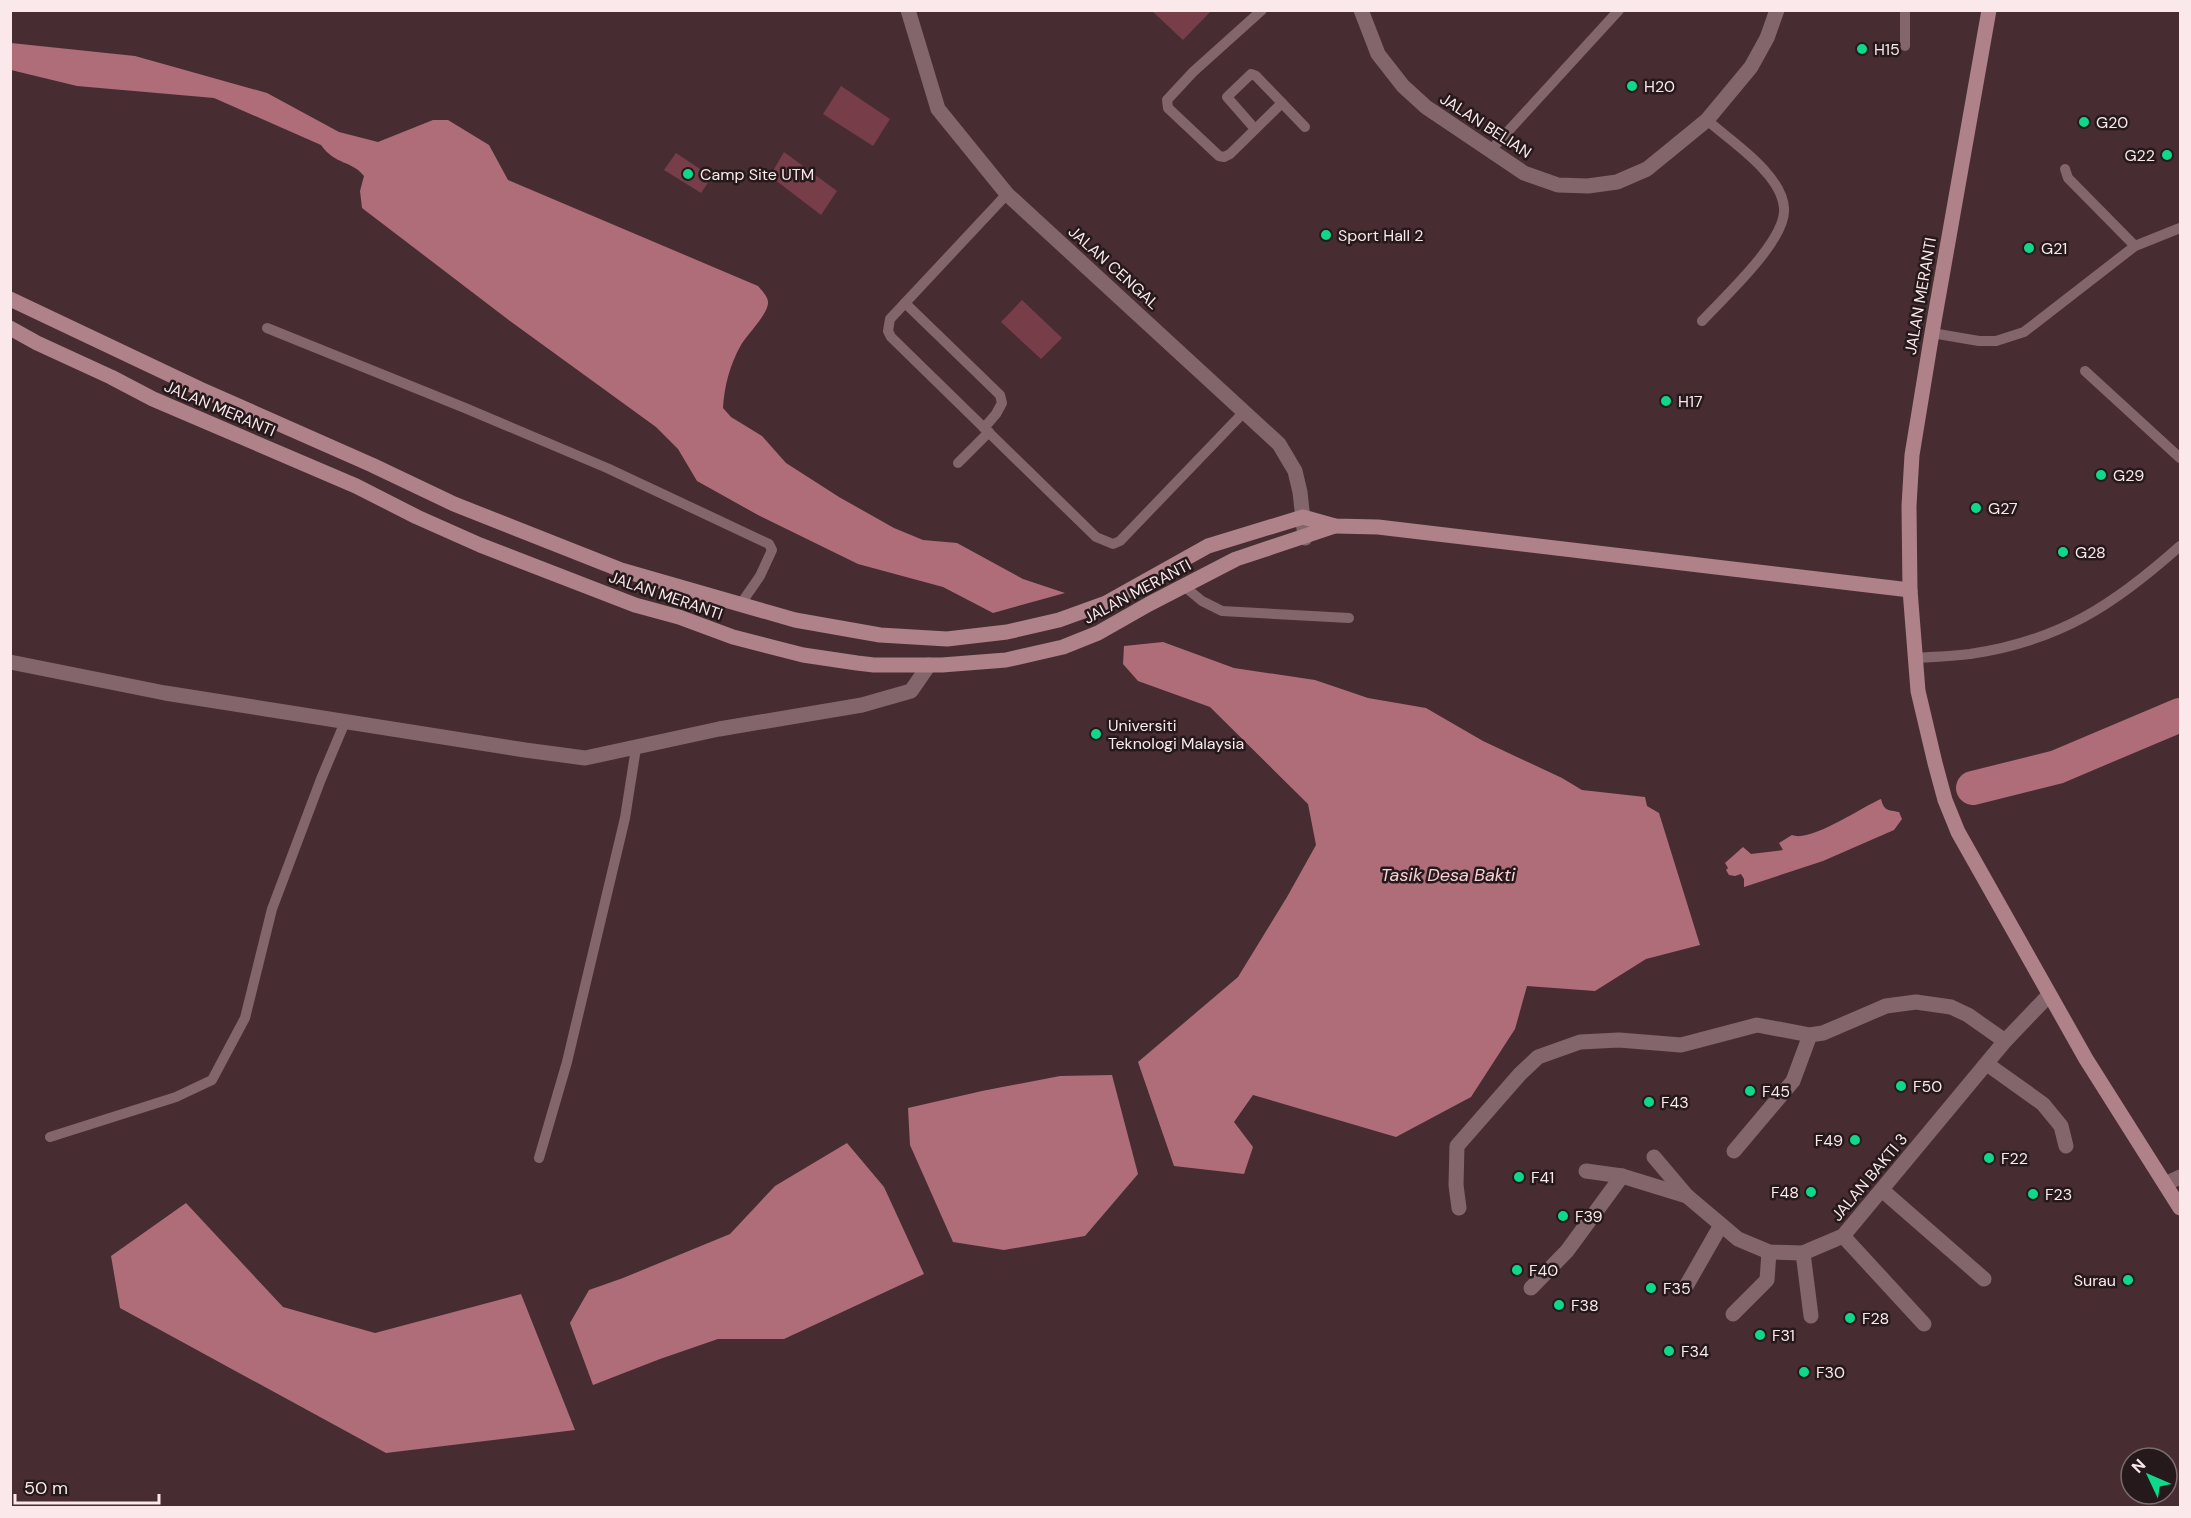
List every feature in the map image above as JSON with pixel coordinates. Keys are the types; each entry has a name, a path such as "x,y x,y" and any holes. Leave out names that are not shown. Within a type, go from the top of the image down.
{"street":[{"name":"JALAN CENGAL","path":"908,10 938,109 1007,194 1279,444 1295,471 1300,492 1305,538"},
{"name":"JALAN BELIAN","path":"1361,10 1378,54 1403,86 1426,107 1524,173 1558,185 1588,186 1617,182 1647,169 1707,120 1751,67 1767,38 1777,10"},
{"name":"JALAN MERANTI","path":"1989,10 1912,454 1909,506 1910,590 1918,691 1935,763 1958,832 2086,1059 2181,1208"},
{"name":"JALAN MERANTI","path":"10,299 200,389 454,504 621,570 795,620 880,636 947,639 1007,632 1059,620 1107,603 1208,546 1303,517 1335,526 1378,527 1910,590"},
{"name":"JALAN MERANTI","path":"10,328 153,399 356,486 480,545 607,594 733,636 795,653 874,665 929,665 1006,660 1070,645 1098,633 1236,559 1305,538 1335,526"},
{"path":"10,662 165,693 585,758 719,729 862,705 911,691 929,665"},
{"name":"JALAN BAKTI 3","path":"1654,1156 1687,1196 1738,1239 1769,1252 1803,1253 1843,1236 2005,1041 2049,994"},
{"path":"1459,1208 1456,1185 1457,1146 1520,1074 1539,1057 1580,1042 1619,1040 1681,1045 1757,1025 1810,1035 1823,1033 1886,1006 1916,1002 1931,1003 1959,1011 2005,1041"},
{"path":"1734,1151 1792,1081 1810,1035"},
{"path":"1987,1064 2043,1104 2054,1115 2061,1126 2066,1146"},
{"path":"1586,1171 1622,1176 1687,1196"},
{"path":"1531,1288 1567,1251 1622,1176"},
{"path":"2165,1184 2181,1177"},
{"path":"1882,1190 1984,1279"},
{"path":"1684,1288 1721,1225"},
{"path":"1843,1236 1924,1324"},
{"path":"1733,1314 1767,1280 1769,1252"},
{"path":"1803,1253 1811,1316"}],"lane":[{"path":"1262,10 1193,72 1167,100 1166,104 1219,156 1224,157 1230,154 1282,103"},
{"path":"1490,151 1619,10"},
{"path":"1905,10 1905,46"},
{"path":"1255,129 1227,99 1228,93 1249,75 1254,75 1305,127"},
{"path":"1702,321 1762,256 1781,228 1784,208 1777,187 1764,170 1707,120"},
{"path":"2065,169 2068,178 2135,246"},
{"path":"1007,194 890,319 888,331 891,337 1096,537 1113,544 1120,541 1244,412"},
{"path":"1932,333 1979,341 1996,341 2024,332 2135,246 2181,228"},
{"path":"905,303 1002,398 1002,403 987,430 958,463"},
{"path":"267,328 607,468 769,544 772,550 760,576 740,605"},
{"path":"2085,371 2181,458"},
{"path":"1915,658 1970,654 2012,645 2083,620 2147,576 2181,546"},
{"path":"1185,587 1202,601 1222,611 1349,618"},
{"path":"50,1137 176,1097 212,1080 245,1018 272,909 345,722"},
{"path":"539,1158 573,1040 625,818 636,748"}],"shaded area":[{"path":"1152,11 1211,11 1183,40"},
{"name":"Camp Site UTM","path":"841,86 890,119 873,146 823,114"},
{"name":"Camp Site UTM","path":"784,152 837,191 821,215 770,176"},
{"name":"Camp Site UTM","path":"676,153 712,177 701,193 664,170"},
{"path":"1022,300 1062,338 1041,359 1001,322"}],"water":[{"path":"11,43 135,56 267,93 339,132 378,142 433,120 448,120 489,145 508,180 758,286 767,298 767,307 741,345 734,360 726,384 723,408 731,417 762,436 786,463 839,497 894,528 923,540 957,543 1023,579 1065,593 993,613 943,587 858,564 758,515 697,481 678,449 656,427 510,321 362,208 360,191 364,176 360,171 332,156 321,145 214,98 77,86 11,70"},
{"name":"Tasik Desa Bakti","path":"1163,642 1234,668 1315,680 1368,698 1426,708 1483,741 1562,778 1582,790 1645,797 1647,806 1659,813 1700,945 1646,959 1595,991 1527,986 1515,1029 1471,1097 1396,1137 1253,1095 1234,1122 1253,1147 1244,1174 1174,1166 1138,1062 1238,977 1316,845 1308,804 1210,707 1138,681 1123,664 1124,646"},
{"path":"1881,799 1885,808 1899,812 1902,819 1894,830 1823,861 1744,887 1741,874 1729,875 1726,870 1728,868 1725,863 1743,847 1751,854 1783,850 1779,843 1792,835 1811,834"},
{"path":"1112,1075 1138,1174 1085,1236 1004,1250 953,1242 910,1145 908,1108 1060,1076"},
{"path":"847,1143 884,1187 924,1274 784,1339 718,1339 593,1385 570,1323 589,1290 730,1234 775,1186"},
{"path":"186,1203 283,1307 375,1333 521,1294 575,1430 386,1453 120,1308 111,1256"}],"waterway":[{"path":"1973,788 2057,767 2180,715"}],"place":[{"name":"H15","path":"1862,49"},
{"name":"H20","path":"1632,86"},
{"name":"G20","path":"2084,122"},
{"name":"G22","path":"2167,155"},
{"name":"Camp Site UTM","path":"688,174"},
{"name":"Sport Hall 2","path":"1326,235"},
{"name":"G21","path":"2029,248"},
{"name":"H17","path":"1666,401"},
{"name":"G29","path":"2101,475"},
{"name":"G27","path":"1976,508"},
{"name":"G28","path":"2063,552"},
{"name":"Universiti Teknologi Malaysia","path":"1096,734"},
{"name":"F50","path":"1901,1086"},
{"name":"F45","path":"1750,1091"},
{"name":"F43","path":"1649,1102"},
{"name":"F49","path":"1855,1140"},
{"name":"F22","path":"1989,1158"},
{"name":"F41","path":"1519,1177"},
{"name":"F48","path":"1811,1192"},
{"name":"F23","path":"2033,1194"},
{"name":"F39","path":"1563,1216"},
{"name":"F40","path":"1517,1270"},
{"name":"Surau","path":"2128,1280"},
{"name":"F35","path":"1651,1288"},
{"name":"F38","path":"1559,1305"},
{"name":"F28","path":"1850,1318"},
{"name":"F31","path":"1760,1335"},
{"name":"F34","path":"1669,1351"},
{"name":"F30","path":"1804,1372"}]}
